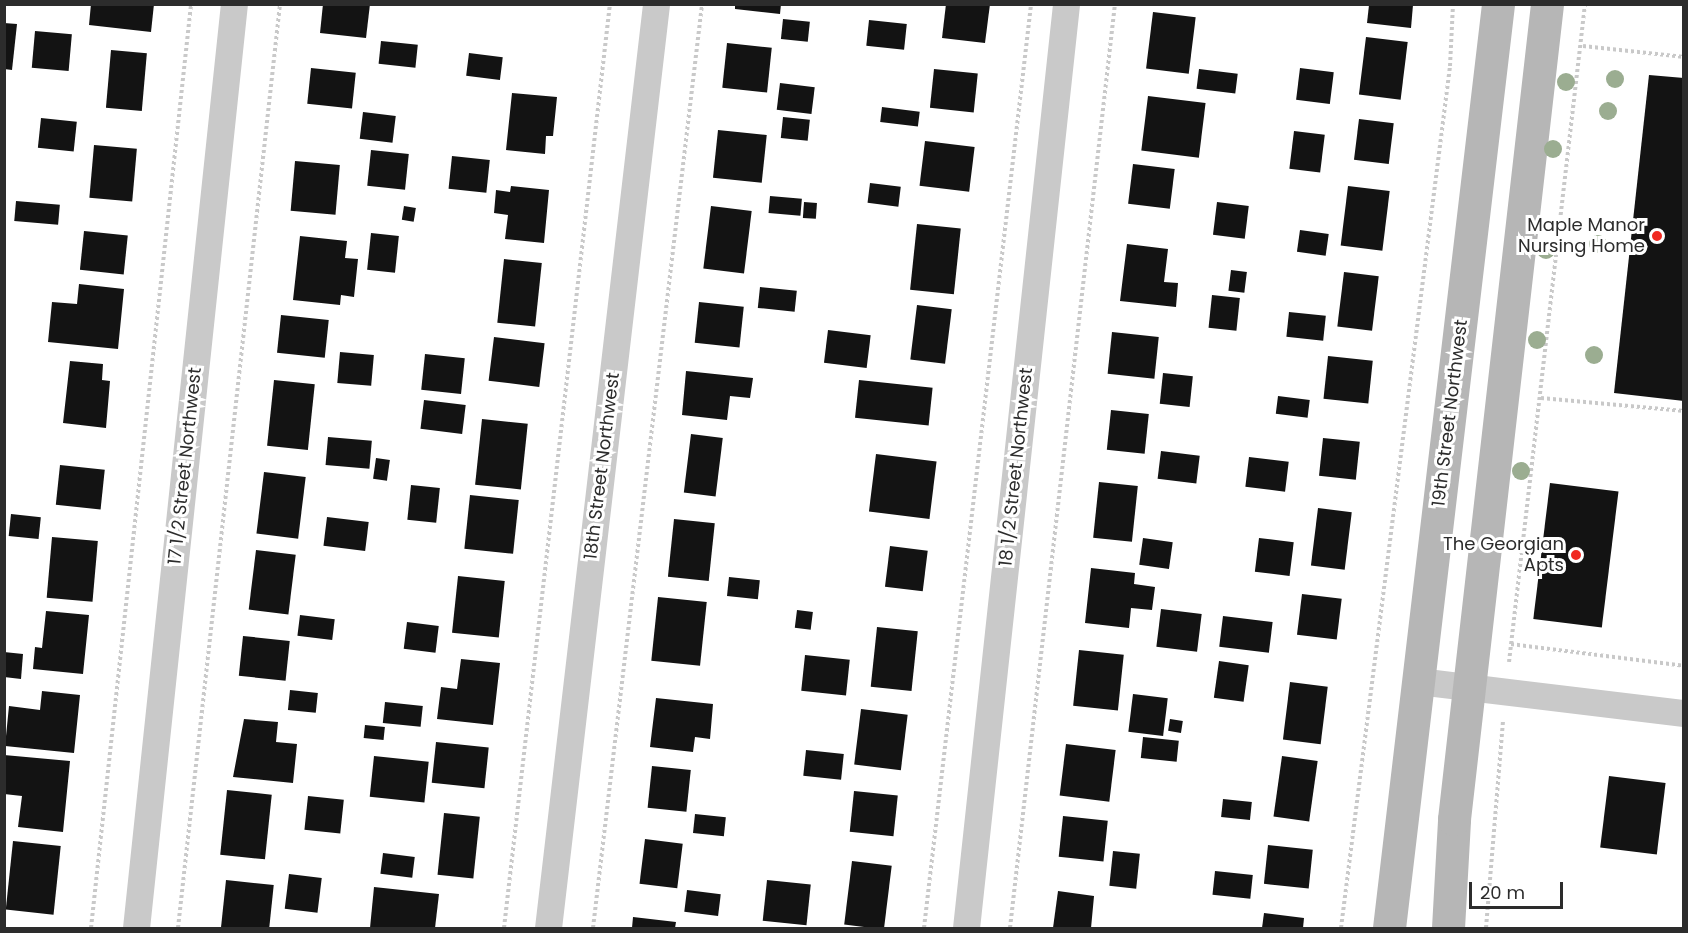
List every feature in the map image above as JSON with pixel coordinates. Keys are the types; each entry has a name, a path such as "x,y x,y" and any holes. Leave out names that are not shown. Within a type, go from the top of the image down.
{"main road":[{"name":"19th Street Northwest","path":"1389,928 1498,4"},
{"path":"1448,928 1469,687 1547,4"}],"street":[{"name":"17 1/2 Street Northwest","path":"136,928 234,4"},
{"name":"18th Street Northwest","path":"548,928 656,4"},
{"name":"18 1/2 Street Northwest","path":"966,928 1066,4"},
{"path":"1418,681 1683,713"}],"path":[{"path":"91,928 190,4"},
{"path":"178,928 280,4"},
{"path":"504,928 610,4"},
{"path":"593,928 702,4"},
{"path":"924,928 1031,4"},
{"path":"1010,928 1115,4"},
{"path":"1341,928 1450,66 1453,4"},
{"path":"1585,4 1583,46 1511,644 1683,666"},
{"path":"1583,46 1683,57"},
{"path":"1541,398 1683,411"},
{"path":"1486,928 1502,736"}],"building":[{"path":"91,4 154,4 151,32 89,25"},
{"path":"323,4 370,4 366,38 320,33"},
{"path":"735,4 781,4 780,14 735,9"},
{"path":"946,4 990,4 985,43 942,38"},
{"path":"1369,5 1413,5 1411,28 1367,23"},
{"path":"1153,12 1196,17 1189,74 1146,69"},
{"path":"783,19 810,22 808,42 781,39"},
{"path":"869,20 907,24 904,50 866,46"},
{"path":"4,23 17,24 12,70 4,69"},
{"path":"35,31 72,34 69,71 32,68"},
{"path":"1366,37 1408,42 1401,100 1359,95"},
{"path":"381,41 418,45 415,68 379,64"},
{"path":"727,43 772,48 767,92 722,88"},
{"path":"111,50 147,53 142,111 106,108"},
{"path":"469,53 503,57 500,80 466,76"},
{"path":"311,68 356,73 352,109 307,104"},
{"path":"1300,68 1334,72 1330,104 1296,100"},
{"path":"934,69 978,74 974,112 930,108"},
{"path":"1199,69 1238,74 1235,94 1197,89"},
{"name":"Maple Manor Nursing Home","path":"1649,75 1684,78 1684,401 1614,393"},
{"path":"780,83 815,87 811,114 777,110"},
{"path":"512,93 557,97 553,136 546,136 545,154 506,150"},
{"path":"1148,96 1206,103 1199,158 1141,151"},
{"path":"882,107 920,112 918,127 880,122"},
{"path":"363,112 396,116 392,143 360,139"},
{"path":"783,117 810,120 808,141 781,138"},
{"path":"41,118 77,122 74,152 38,148"},
{"path":"1359,119 1394,123 1389,164 1354,160"},
{"path":"718,130 767,135 762,183 713,178"},
{"path":"1294,131 1325,135 1320,172 1289,169"},
{"path":"925,141 975,147 969,192 920,186"},
{"path":"94,145 137,149 132,202 89,198"},
{"path":"371,150 409,154 405,190 367,186"},
{"path":"452,156 490,160 486,193 449,189"},
{"path":"295,161 340,165 335,215 291,211"},
{"path":"1133,164 1175,169 1170,209 1128,204"},
{"path":"870,183 901,187 898,207 868,203"},
{"path":"511,186 549,190 544,243 505,239 508,215 494,213 496,190 510,192"},
{"path":"1348,186 1390,191 1382,251 1341,246"},
{"path":"770,196 802,199 800,216 769,213"},
{"path":"16,201 60,205 58,225 14,221"},
{"path":"804,202 817,203 816,219 803,218"},
{"path":"1217,202 1249,206 1245,239 1213,235"},
{"path":"404,206 416,208 414,222 402,220"},
{"path":"711,206 752,211 744,274 703,269"},
{"path":"917,224 961,229 954,294 910,290"},
{"path":"1300,230 1329,234 1326,256 1297,252"},
{"path":"84,231 128,236 124,274 80,270"},
{"path":"371,233 399,236 395,273 367,270"},
{"path":"300,236 347,241 345,258 358,259 354,297 341,295 340,305 293,300"},
{"path":"1127,244 1168,249 1164,282 1178,283 1176,307 1120,301"},
{"path":"504,259 542,263 535,327 497,323"},
{"path":"1231,270 1247,272 1244,293 1228,291"},
{"path":"1344,272 1379,276 1372,331 1337,327"},
{"path":"79,284 124,289 118,349 48,342 52,302 77,304"},
{"path":"760,287 797,291 795,312 758,308"},
{"path":"1212,295 1240,298 1236,331 1209,328"},
{"path":"699,302 744,307 739,347 695,343"},
{"path":"917,305 952,309 945,364 910,360"},
{"path":"1289,312 1326,316 1323,341 1286,337"},
{"path":"281,315 329,320 325,358 277,353"},
{"path":"828,330 871,335 867,368 824,363"},
{"path":"1112,332 1159,337 1154,379 1108,374"},
{"path":"494,337 545,343 539,387 489,381"},
{"path":"340,352 374,355 371,386 337,383"},
{"path":"425,354 465,358 461,394 421,390"},
{"path":"1328,356 1373,361 1368,403 1324,399"},
{"path":"70,361 103,364 102,380 110,381 106,428 63,423"},
{"path":"686,371 753,378 750,398 730,396 727,420 682,415"},
{"path":"1163,373 1193,376 1190,407 1160,404"},
{"path":"274,380 315,384 308,450 267,446"},
{"path":"859,380 933,388 929,426 855,418"},
{"path":"1278,396 1310,400 1308,418 1276,414"},
{"path":"424,400 466,405 462,434 420,429"},
{"path":"1111,410 1149,414 1145,454 1107,450"},
{"path":"482,419 528,424 521,489 475,485"},
{"path":"691,434 723,438 716,496 684,493"},
{"path":"328,437 372,441 369,469 326,465"},
{"path":"1323,438 1360,442 1356,480 1319,476"},
{"path":"1161,451 1200,456 1196,484 1158,479"},
{"path":"876,454 937,461 929,519 869,512"},
{"path":"1249,457 1289,462 1285,492 1245,487"},
{"path":"376,458 390,460 387,481 373,479"},
{"path":"60,465 105,470 101,509 56,505"},
{"path":"264,472 306,477 298,539 256,534"},
{"path":"1099,482 1138,486 1132,542 1093,538"},
{"name":"The Georgian Apts","path":"1550,483 1618,491 1602,627 1533,619"},
{"path":"411,485 440,488 436,523 407,520"},
{"path":"470,495 519,500 513,554 464,549"},
{"path":"1318,508 1352,512 1345,570 1311,566"},
{"path":"11,514 41,517 39,539 9,536"},
{"path":"327,517 369,522 365,551 323,546"},
{"path":"674,519 715,523 709,581 668,577"},
{"path":"52,537 98,541 93,602 47,598"},
{"path":"1143,538 1173,542 1169,569 1139,565"},
{"path":"1259,538 1294,542 1290,576 1255,572"},
{"path":"890,546 928,551 923,591 885,587"},
{"path":"256,550 296,555 288,614 249,610"},
{"path":"1091,568 1135,573 1134,584 1155,587 1152,610 1131,608 1129,628 1085,623"},
{"path":"458,576 505,581 499,638 452,633"},
{"path":"729,577 760,580 758,599 727,596"},
{"path":"1302,594 1342,599 1337,640 1297,635"},
{"path":"658,597 707,602 700,666 651,661"},
{"path":"1161,609 1202,614 1197,652 1156,647"},
{"path":"797,610 813,612 811,630 795,628"},
{"path":"46,611 89,615 83,674 33,669 35,647 42,648"},
{"path":"300,615 335,619 332,640 297,636"},
{"path":"1223,616 1273,622 1269,653 1219,647"},
{"path":"407,622 439,626 435,653 404,649"},
{"path":"877,627 918,631 912,691 871,687"},
{"path":"243,636 290,641 286,681 239,676"},
{"path":"1079,650 1124,655 1118,710 1073,706"},
{"path":"4,652 23,654 21,679 4,677"},
{"path":"805,655 850,660 846,696 801,691"},
{"path":"461,659 500,663 493,725 437,719 441,687 457,689"},
{"path":"1219,661 1249,665 1244,702 1214,698"},
{"path":"1290,682 1328,687 1321,744 1283,740"},
{"path":"290,690 318,693 316,713 288,710"},
{"path":"42,691 80,695 74,753 5,746 9,706 40,710"},
{"path":"1133,694 1168,698 1163,736 1128,732"},
{"path":"656,698 713,704 710,739 695,737 693,752 650,747"},
{"path":"385,702 423,706 421,727 383,723"},
{"path":"861,709 908,715 901,770 854,765"},
{"path":"244,719 278,722 276,742 297,744 293,783 233,777"},
{"path":"1170,719 1183,721 1181,733 1168,731"},
{"path":"365,725 385,727 384,740 364,738"},
{"path":"1143,737 1179,741 1177,762 1141,758"},
{"path":"436,742 489,748 484,788 432,783"},
{"path":"1066,744 1116,750 1109,802 1060,796"},
{"path":"806,750 844,754 841,780 803,776"},
{"path":"4,755 70,761 63,832 18,827 22,796 4,794"},
{"path":"374,756 429,762 424,803 370,797"},
{"path":"1282,756 1318,761 1309,821 1274,816"},
{"path":"652,766 691,770 686,812 648,808"},
{"path":"1609,776 1666,783 1657,854 1600,847"},
{"path":"227,790 272,795 265,859 220,855"},
{"path":"854,791 898,796 893,836 850,832"},
{"path":"308,796 344,800 340,834 304,830"},
{"path":"1223,799 1252,802 1250,820 1221,817"},
{"path":"444,813 480,817 473,878 438,875"},
{"path":"695,814 726,817 724,836 693,833"},
{"path":"1063,816 1108,821 1103,861 1059,857"},
{"path":"645,839 683,844 677,888 640,884"},
{"path":"13,841 61,846 54,915 6,910"},
{"path":"1268,845 1313,850 1309,888 1264,884"},
{"path":"1113,851 1140,854 1136,889 1109,886"},
{"path":"383,853 415,857 412,878 380,874"},
{"path":"852,861 892,866 884,928 844,925"},
{"path":"1215,871 1253,875 1250,899 1212,895"},
{"path":"289,874 322,878 317,913 285,909"},
{"path":"226,880 274,885 269,928 221,928"},
{"path":"767,880 811,885 806,925 763,921"},
{"path":"374,887 439,894 435,928 370,928"},
{"path":"687,890 721,894 718,916 684,912"},
{"path":"1058,891 1094,896 1091,928 1053,928"},
{"path":"1264,913 1304,918 1303,928 1262,928"},
{"path":"633,917 676,922 675,928 632,928"}],"place":[{"name":"Maple Manor Nursing Home","path":"1657,236"},
{"name":"The Georgian Apts","path":"1576,555"}]}
